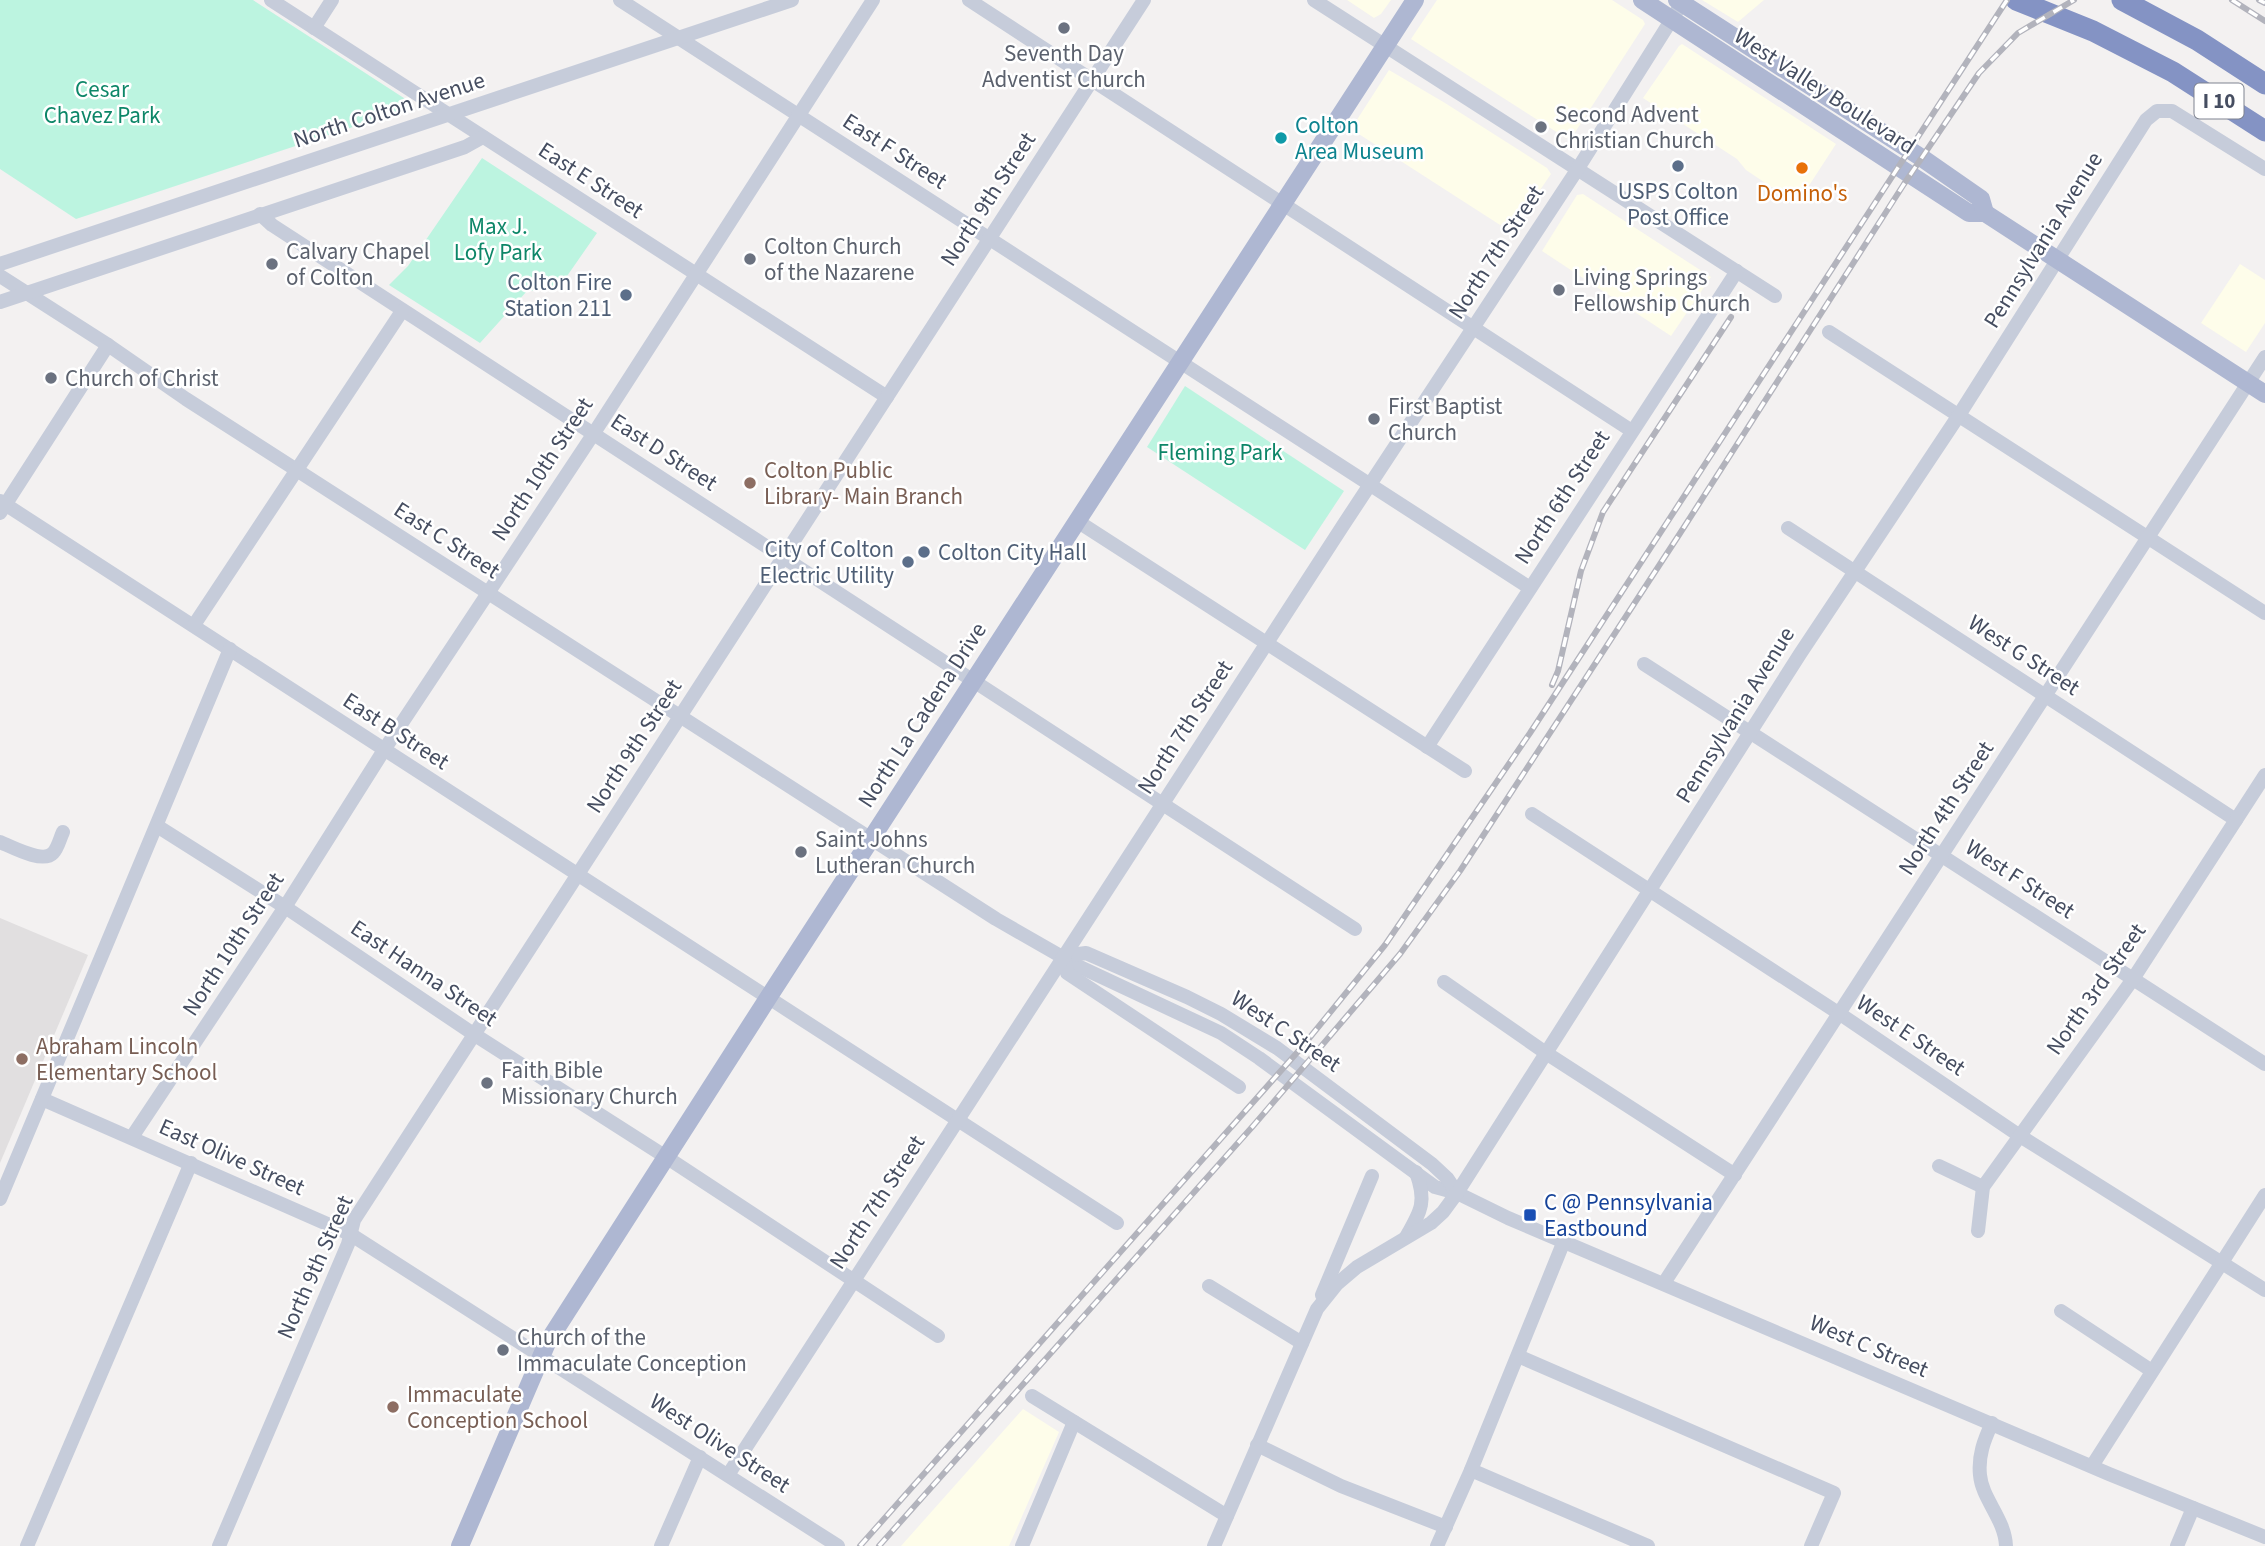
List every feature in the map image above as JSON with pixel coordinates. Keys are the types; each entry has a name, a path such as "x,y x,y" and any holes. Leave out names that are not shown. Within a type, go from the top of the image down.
{"highway":[{"name":"I 10","path":"2016,0 2093,31 2174,72 2265,131"},
{"name":"I 10","path":"2125,1 2197,40 2265,84"}],"main road":[{"name":"North La Cadena Drive","path":"460,1546 541,1355 768,998 1415,0"},
{"name":"West Valley Boulevard","path":"1642,0 1969,214 1985,212"},
{"name":"West Valley Boulevard","path":"1680,1 1981,199 1985,212 2265,394"},
{"path":"1791,98 1806,100 1836,118 1844,118 1849,111"}],"street":[{"name":"East E Street","path":"271,0 887,397"},
{"path":"314,28 331,0"},
{"name":"East F Street","path":"620,0 1180,362"},
{"name":"North Colton Avenue","path":"0,264 792,0"},
{"name":"North 10th Street","path":"132,1137 594,433 873,0"},
{"path":"969,0 1632,431"},
{"name":"North 9th Street","path":"219,1546 348,1244 354,1220 1144,0"},
{"path":"1314,0 1775,296"},
{"name":"North 7th Street","path":"727,1475 1577,170 1672,19 1680,1"},
{"name":"Pennsylvania Avenue","path":"1317,1309 1337,1284 1357,1267 1431,1223 1443,1212 1457,1192 1854,571 1959,415 2146,120 2157,111 2172,111 2265,169"},
{"path":"0,302 466,147 483,137"},
{"name":"East D Street","path":"260,214 272,225 402,311 594,433 1355,929"},
{"name":"North 6th Street","path":"1427,747 1737,271"},
{"name":"East C Street","path":"0,276 186,399 872,839"},
{"path":"194,625 402,311"},
{"path":"1829,332 2265,613"},
{"path":"2,506 107,345"},
{"name":"North 4th Street","path":"1664,1283 2265,357"},
{"path":"1180,362 1530,588"},
{"name":"East B Street","path":"2,506 194,625 1117,1223"},
{"path":"1077,521 1465,771"},
{"name":"West G Street","path":"1787,528 2236,820"},
{"path":"0,1199 230,649"},
{"name":"West F Street","path":"1644,664 2265,1064"},
{"name":"North 3rd Street","path":"1983,1186 2133,979 2265,775"},
{"name":"West E Street","path":"1532,814 1840,1014 2020,1136 2265,1290"},
{"name":"East Hanna Street","path":"157,826 285,907 475,1035 938,1336"},
{"path":"0,842 33,855 47,857 54,852 63,832"},
{"name":"West C Street","path":"872,839 996,919 1078,966 1221,1033 1435,1187 1457,1192 1508,1218 2265,1537"},
{"name":"West C Street","path":"1064,956 1086,953 1101,959 1187,997 1256,1035 1432,1164 1457,1192"},
{"path":"1064,956 1067,972 1239,1087"},
{"path":"1444,982 1546,1053 1735,1175"},
{"name":"East Olive Street","path":"42,1099 350,1234 541,1355"},
{"path":"27,1546 191,1163"},
{"path":"1939,1166 1983,1186 1978,1231"},
{"path":"1405,1238 1422,1207 1423,1192 1416,1172"},
{"name":"Pennsylvania Avenue","path":"1214,1546 1372,1176"},
{"path":"2092,1466 2265,1195"},
{"path":"1437,1546 1471,1470 1564,1241"},
{"path":"1209,1286 1302,1343"},
{"path":"2061,1311 2152,1371"},
{"name":"West Olive Street","path":"541,1355 838,1546"},
{"path":"1518,1356 1834,1493 1811,1546"},
{"path":"1032,1396 1227,1516"},
{"path":"1022,1546 1074,1422"},
{"path":"1992,1423 1981,1447 1980,1477 2000,1518 2006,1546"},
{"path":"1257,1445 1341,1486 1446,1527"},
{"path":"661,1546 700,1457"},
{"path":"1471,1470 1648,1546"},
{"path":"2177,1546 2193,1508"}],"shaded area":[{"path":"1347,0 1391,0 1381,14 1374,18"},
{"path":"1437,0 1612,0 1645,24 1572,137 1566,138 1411,39"},
{"path":"1702,0 1764,0 1738,22"},
{"path":"1682,44 1836,144 1797,204 1746,170 1737,159 1643,98"},
{"path":"1389,70 1547,168 1551,174 1511,232 1351,129"},
{"path":"1583,194 1711,277 1671,336 1542,251 1577,195"},
{"path":"2240,264 2265,280 2265,323 2246,352 2201,323"},
{"name":"Abraham Lincoln Elementary School","path":"0,918 88,955 0,1163"},
{"path":"1023,1409 1059,1432 1009,1546 901,1546"}],"green space":[{"name":"Cesar Chavez Park","path":"0,0 253,0 410,102 407,109 76,219 0,169"},
{"name":"Max J. Lofy Park","path":"482,158 597,233 558,289 527,291 480,343 389,285 408,266"},
{"name":"Fleming Park","path":"1185,386 1344,491 1305,550 1147,447"}],"railway":[{"path":"860,1546 1302,1047 1385,945 1530,733 2007,0"},
{"path":"879,1546 1253,1126 1400,954 1460,871 1904,184 1979,73 2018,33 2074,0"},
{"path":"2232,0 2265,21"},
{"path":"2259,0 2265,3"},
{"path":"1552,685 1558,671 1581,571 1603,512 1731,317"}],"place":[{"name":"Seventh Day Adventist Church","path":"1064,28"},
{"name":"Second Advent Christian Church","path":"1541,127"},
{"name":"Colton Area Museum","path":"1281,138"},
{"name":"USPS Colton Post Office","path":"1678,166"},
{"name":"Domino's","path":"1802,168"},
{"name":"Colton Church of the Nazarene","path":"750,259"},
{"name":"Calvary Chapel of Colton","path":"272,264"},
{"name":"Living Springs Fellowship Church","path":"1559,290"},
{"name":"Colton Fire Station 211","path":"626,295"},
{"name":"Church of Christ","path":"51,378"},
{"name":"First Baptist Church","path":"1374,419"},
{"name":"Colton Public Library- Main Branch","path":"750,483"},
{"name":"Colton City Hall","path":"924,552"},
{"name":"City of Colton Electric Utility","path":"908,562"},
{"name":"Saint Johns Lutheran Church","path":"801,852"},
{"name":"Abraham Lincoln Elementary School","path":"22,1059"},
{"name":"Faith Bible Missionary Church","path":"487,1083"},
{"name":"C @ Pennsylvania Eastbound","path":"1530,1215"},
{"name":"Church of the Immaculate Conception","path":"503,1350"},
{"name":"Immaculate Conception School","path":"393,1407"}]}
